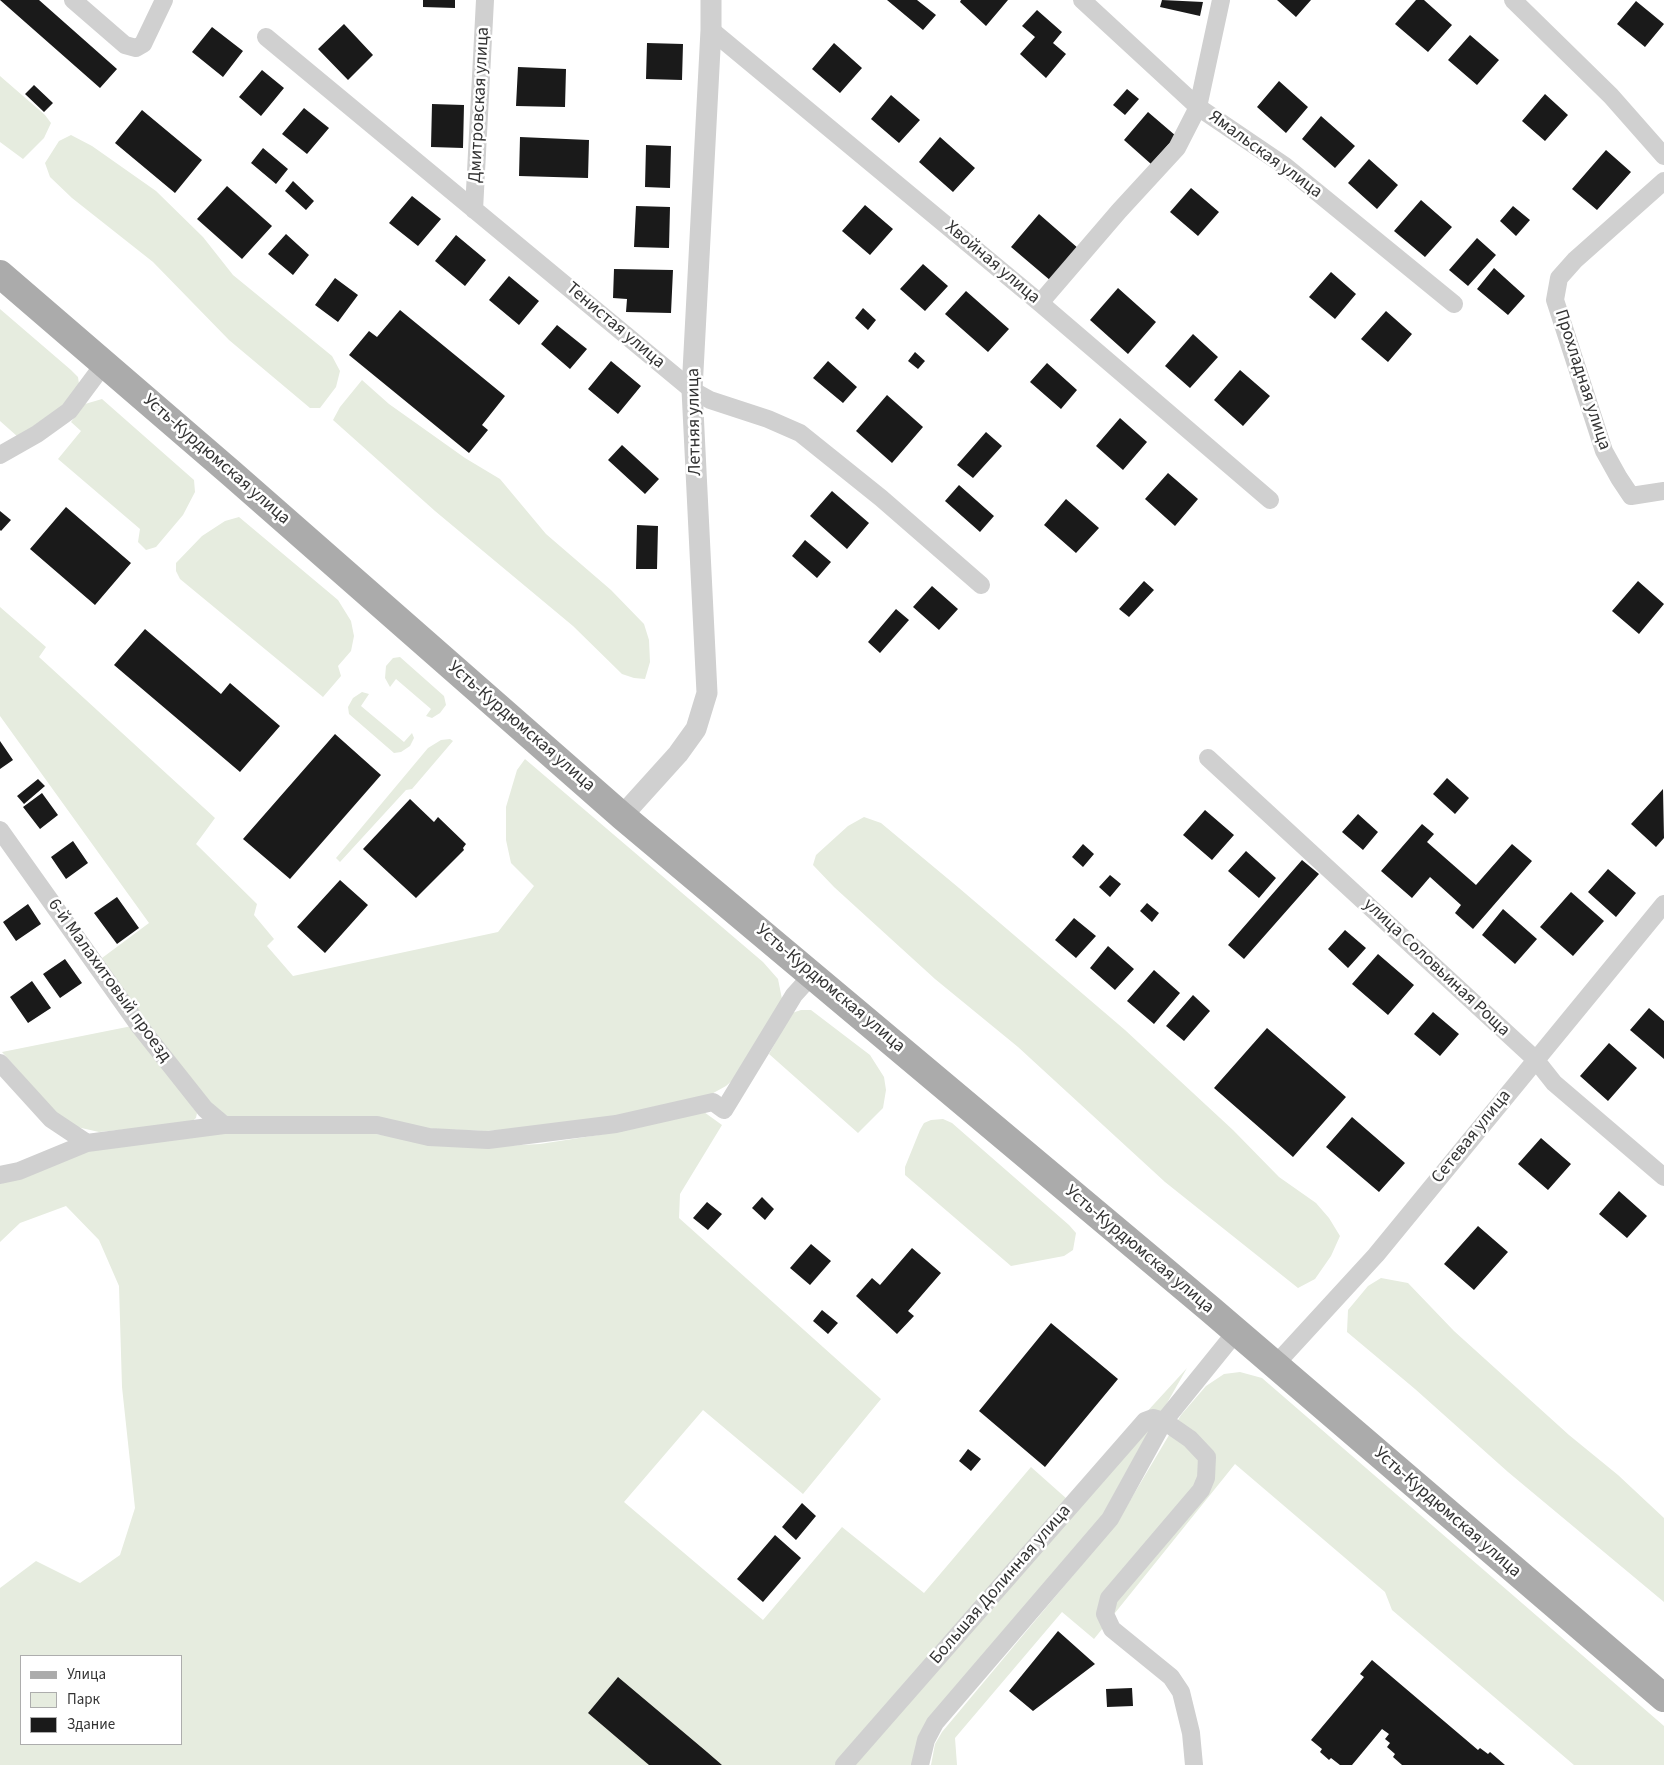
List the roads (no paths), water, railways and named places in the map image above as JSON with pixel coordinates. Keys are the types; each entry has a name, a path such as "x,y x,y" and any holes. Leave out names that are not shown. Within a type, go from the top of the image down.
{"main road":[{"name":"Усть-Курдюмская улица","path":"0,274 231,472 622,816 813,974 1275,1365 1664,1698"}],"street":[{"path":"73,0 125,44 136,48 143,44 164,0"},
{"name":"Дмитровская улица","path":"474,210 484,0"},
{"name":"Летняя улица","path":"622,816 678,754 696,729 707,693 692,390 711,0"},
{"name":"Ямальская улица","path":"1082,0 1198,107 1285,166 1454,304"},
{"path":"1040,303 1118,211 1177,148 1198,107 1221,0"},
{"path":"1513,0 1611,96 1664,156"},
{"name":"Хвойная улица","path":"711,30 1040,303 1270,500"},
{"name":"Тенистая улица","path":"266,37 692,390 710,400 768,419 800,433 881,498 981,585"},
{"name":"Прохладная улица","path":"1664,181 1575,260 1559,278 1556,300 1604,451 1611,465 1631,496 1664,491"},
{"path":"0,455 37,434 69,411 104,364"},
{"name":"улица Соловьиная Роща","path":"1208,758 1535,1059 1554,1083 1664,1176"},
{"name":"6-й Малахитовый проезд","path":"0,830 140,1026 204,1109 224,1125"},
{"name":"Сетевая улица","path":"1275,1365 1376,1255 1664,904"},
{"path":"0,1175 19,1171 87,1143 224,1125 377,1125 429,1137 488,1140 616,1124 713,1102 724,1110 794,995 813,974"},
{"path":"0,1063 52,1119 87,1143"},
{"path":"920,1765 926,1740 935,1723 1110,1519 1164,1421 1236,1332"},
{"name":"Большая Долинная улица","path":"844,1765 1145,1422 1153,1418 1164,1421"},
{"path":"1164,1421 1190,1439 1207,1457 1206,1478 1202,1490 1110,1598 1105,1614 1112,1629 1171,1677 1180,1692 1191,1733 1194,1765"}]}
